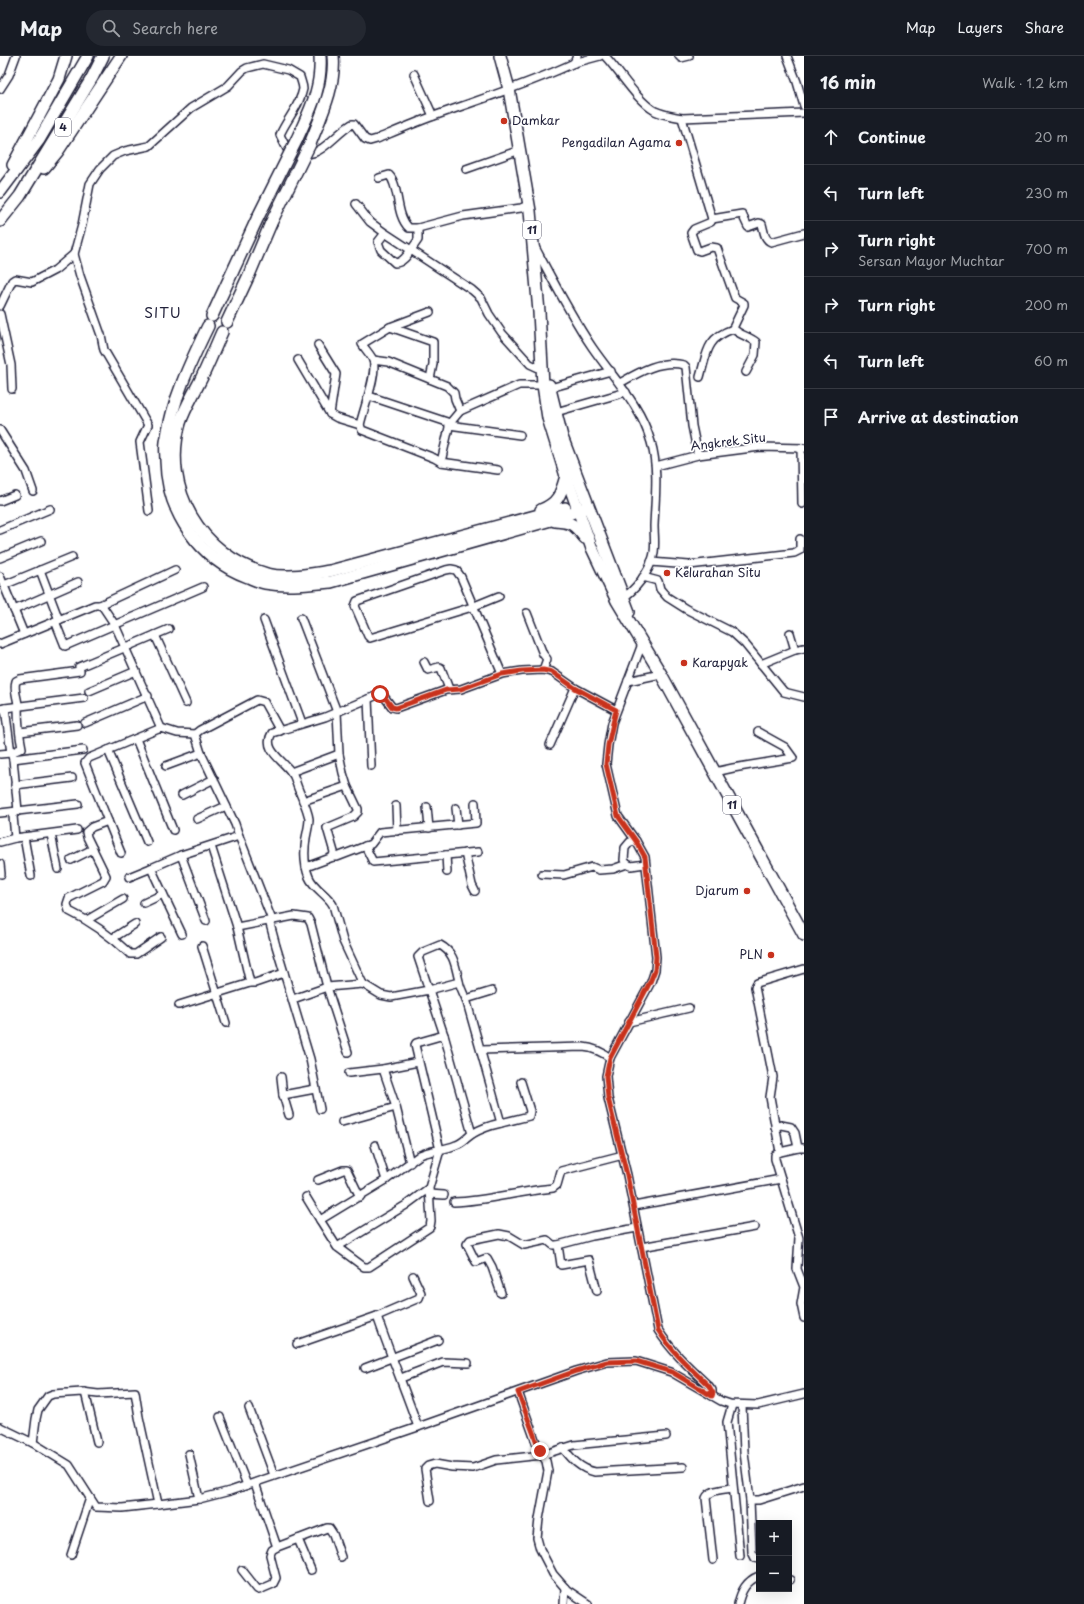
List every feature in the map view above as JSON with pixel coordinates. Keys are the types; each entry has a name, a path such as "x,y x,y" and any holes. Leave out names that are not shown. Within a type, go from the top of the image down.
{"highway":[{"path":"0,191 59,80 66,56"},
{"name":"4","path":"0,191 39,140 88,56"},
{"name":"4","path":"0,221 20,196 88,85 103,56"},
{"path":"20,196 58,151 121,56"},
{"path":"320,56 321,68 316,97 187,369 172,412 166,444 166,476 171,496 191,534 204,549 236,573 264,583 295,586 331,582 551,520 582,506"},
{"path":"227,322 271,223 310,144 327,102 334,68 333,56"},
{"name":"11","path":"500,56 509,89 528,205 533,242 543,372 556,412 592,546 621,599"},
{"path":"222,332 180,423 177,440 175,471 180,491 188,510 200,529 210,542 226,555 244,565 268,574 296,576 330,571 511,523 582,506"},
{"name":"11","path":"548,386 548,418 566,476 582,506 634,630 661,674 804,935"},
{"path":"511,523 550,506 560,496 566,476"},
{"path":"551,520 568,522 577,527 592,546"}],"street":[{"path":"0,90 9,75 16,56"},
{"path":"150,511 140,442 148,425 104,350 101,335 80,276 74,254 82,225 90,184 100,169 113,156 125,151 149,146 191,108 228,86 242,70 252,66 263,64 288,70 300,77 303,89 299,100 283,126 280,135 287,149 297,154 316,153 352,124 354,124 364,139 377,139 434,116 491,97 554,72 576,59 600,56"},
{"path":"606,56 641,101 654,111 682,118 804,113"},
{"path":"679,56 681,58 689,56"},
{"path":"787,56 804,106"},
{"path":"414,74 434,116"},
{"path":"682,118 712,219"},
{"path":"466,169 520,150"},
{"path":"379,178 389,175 391,176 405,224 409,228 418,228 463,216 521,208 528,205"},
{"path":"356,204 370,222 472,290 481,298 488,314 502,333 530,364 543,372"},
{"path":"733,329 733,325 744,305 744,302 735,298 717,248 711,247 700,251 697,250 695,248 691,233 694,229 711,222 712,219 742,214 748,227 759,223 762,224 765,236 768,241 771,242 804,234"},
{"path":"385,233 378,242 380,248 395,263 398,263 406,257 418,240 418,228"},
{"path":"533,242 554,283 592,347 636,405 652,443 656,466 654,556 643,577 630,592 621,599"},
{"path":"0,306 12,280 15,279 32,282 54,270 74,254"},
{"path":"430,312 390,327 360,342 373,360 374,368 360,425 362,430 441,462 498,470"},
{"path":"0,314 10,360 12,389"},
{"path":"390,327 433,342 433,364 430,379"},
{"path":"700,377 707,351 712,342 722,333 733,329 756,342 755,355 746,372"},
{"path":"318,345 336,374 330,414"},
{"path":"298,360 330,414 337,418 360,425"},
{"path":"373,360 388,362 447,386 452,390 460,411"},
{"path":"620,383 642,371 665,363 686,366 692,426 698,455"},
{"path":"441,462 449,424 460,411 519,385 548,386 611,372"},
{"path":"556,412 626,392"},
{"path":"368,396 449,424 520,435"},
{"path":"0,430 3,439 26,471 33,491"},
{"name":"Angkrek Situ","path":"656,466 698,455 760,447 803,448"},
{"path":"802,504 803,448"},
{"path":"0,501 15,495"},
{"path":"0,530 50,509"},
{"path":"651,562 690,565 794,553 798,552 801,548 800,539"},
{"path":"0,558 41,541"},
{"path":"4,585 72,557"},
{"path":"499,596 472,607 370,638 355,606 357,601 451,569 456,570 459,573 472,607 502,674"},
{"path":"40,570 65,646 116,626 203,587"},
{"path":"0,644 95,605 100,605 175,570"},
{"path":"0,576 24,634"},
{"path":"643,577 658,581 660,589 667,597 692,612 732,632 745,644 784,692 804,697"},
{"path":"14,610 78,582"},
{"path":"100,605 116,626 161,728"},
{"path":"527,613 543,654 548,659 543,670"},
{"path":"301,618 337,712 339,754 347,786 358,808 358,812 353,817 327,828 326,830 334,852 333,857"},
{"path":"264,620 302,723"},
{"path":"12,756 22,748 15,686 17,680 80,669 126,647 169,629"},
{"path":"790,633 795,650"},
{"path":"155,635 186,703"},
{"path":"642,644 616,710 609,738 606,764 618,816 636,841 645,857 656,957 655,970 646,991 610,1058 606,1076 608,1098 623,1155 634,1206 637,1228 658,1330 666,1343 676,1354 709,1386 712,1390 712,1396"},
{"path":"761,664 795,650 804,648"},
{"path":"424,662 428,670 440,667 449,690"},
{"path":"363,984 343,941 333,905 331,901 314,886 306,867 305,854 309,820 303,801 296,787 294,776 276,757 270,742 272,733 337,712 382,694 392,707 396,708 449,690 461,689 502,674 522,671 543,670 552,672 575,688 616,710"},
{"path":"89,691 136,671"},
{"path":"628,681 661,674"},
{"path":"550,745 575,688"},
{"path":"85,723 148,696"},
{"path":"18,811 12,756 2,709 84,698"},
{"path":"368,699 372,766"},
{"path":"122,853 85,763 89,758 161,728 177,733 195,734 257,700 264,702 280,731"},
{"path":"20,732 77,725"},
{"path":"715,772 793,758 785,747 758,732"},
{"path":"195,734 201,753 239,836 272,920 270,924 310,1059 320,1109"},
{"path":"136,739 173,830"},
{"path":"0,754 12,756 83,750"},
{"path":"108,750 147,842"},
{"path":"166,766 201,753"},
{"path":"291,772 339,754"},
{"path":"15,785 72,778"},
{"path":"182,795 214,779"},
{"path":"303,801 347,786"},
{"path":"306,867 371,844 380,832 476,823 475,802"},
{"path":"0,813 78,804"},
{"path":"197,819 226,806"},
{"path":"396,806 397,831"},
{"path":"427,807 429,828"},
{"path":"456,808 458,825"},
{"path":"16,838 13,816 18,811"},
{"path":"108,821 92,827 86,832 106,876 103,881 69,898 67,904 69,911 87,920 113,938 130,954 136,954 161,937"},
{"path":"0,842 16,838 77,830"},
{"path":"51,834 58,870"},
{"path":"129,877 181,855 239,836"},
{"path":"24,837 31,876"},
{"path":"627,864 624,860 625,848 630,842 636,841"},
{"path":"211,846 237,927 250,983"},
{"path":"365,846 373,862 478,852"},
{"path":"71,860 93,850"},
{"path":"465,853 472,886 475,891"},
{"path":"181,855 206,921"},
{"path":"446,855 447,872"},
{"path":"0,864 1,874"},
{"path":"542,874 564,876 592,867 599,870 613,869 627,864 631,866 645,864"},
{"path":"151,868 182,934"},
{"path":"144,903 163,894"},
{"path":"87,920 123,899"},
{"path":"237,927 294,916 308,918 311,924 327,987 348,1052"},
{"path":"113,938 135,924"},
{"path":"472,1134 444,1035 418,956 436,946 440,945 443,947 455,962 459,982 466,999 501,1123"},
{"path":"202,946 226,1023"},
{"path":"780,1152 770,1097 773,1077 755,984 804,969"},
{"path":"179,1006 284,973"},
{"path":"293,999 327,987 363,984 387,997 428,990 459,982"},
{"path":"466,999 492,991"},
{"path":"629,1022 689,1008"},
{"path":"306,1197 338,1247 364,1267 372,1267 430,1227 429,1191 440,1150 415,1045 416,1043 444,1035"},
{"path":"481,1050 583,1047 592,1048 610,1058"},
{"path":"349,1074 418,1062"},
{"path":"383,1069 396,1107 410,1163"},
{"path":"280,1077 283,1095 289,1114"},
{"path":"320,1220 360,1197 423,1154 463,1142 472,1134 501,1123 529,1116 530,1111 521,1082"},
{"path":"283,1095 315,1089"},
{"path":"342,1122 396,1107"},
{"path":"775,1127 781,1125 791,1127 801,1148 780,1152 775,1155 775,1159 799,1238 797,1269 804,1287 801,1304 804,1315"},
{"path":"375,1145 386,1180"},
{"path":"454,1202 473,1201 553,1188 557,1186 561,1171 623,1155"},
{"path":"318,1180 343,1170 347,1170 360,1197"},
{"path":"634,1206 781,1179"},
{"path":"338,1247 429,1191 441,1195"},
{"path":"641,1247 755,1227"},
{"path":"501,1293 492,1267 487,1258 476,1262 467,1244 470,1240 499,1234 509,1236 524,1245 545,1240 553,1245 558,1245 592,1236 637,1228"},
{"path":"558,1245 562,1265 589,1260 596,1291"},
{"path":"297,1344 377,1316 419,1298 421,1293 414,1276"},
{"path":"377,1316 391,1358 401,1378 418,1427"},
{"path":"365,1368 438,1340"},
{"path":"0,1427 33,1443 69,1465 94,1505 99,1508 122,1508 199,1500 256,1483 576,1371 607,1362 636,1361 672,1372 721,1401 742,1406 758,1405 804,1394"},
{"path":"401,1378 443,1362 468,1363"},
{"path":"85,1392 97,1442"},
{"path":"33,1443 38,1410 48,1396 61,1393 85,1392 98,1394 135,1392 158,1504"},
{"path":"518,1392 542,1455 546,1461 548,1471 537,1538 540,1549 553,1574 565,1588 588,1604"},
{"path":"732,1404 727,1422 732,1488 740,1556"},
{"path":"742,1406 744,1452 750,1500 752,1552 756,1558"},
{"path":"249,1408 274,1476"},
{"path":"220,1417 247,1485"},
{"path":"430,1501 425,1469 428,1466 435,1464 452,1467 473,1468 496,1460 542,1455 574,1445 666,1436"},
{"path":"563,1448 582,1468 594,1472 683,1467"},
{"path":"189,1454 199,1500"},
{"path":"256,1483 277,1547"},
{"path":"750,1500 759,1500 804,1486"},
{"path":"713,1560 705,1502 706,1496 713,1492 732,1488"},
{"path":"72,1555 90,1498"},
{"path":"242,1570 256,1589 261,1590 273,1584 276,1578 270,1553 272,1550 329,1528 333,1534 341,1557"},
{"path":"298,1539 311,1570"},
{"path":"738,1604 742,1590 756,1578"},
{"path":"564,1604 565,1588"}],"place":[{"name":"Damkar","path":"504,121"},
{"name":"Pengadilan Agama","path":"679,143"},
{"name":"Kelurahan Situ","path":"667,573"},
{"name":"Karapyak","path":"684,663"},
{"name":"Djarum","path":"747,891"},
{"name":"PLN","path":"771,955"}],"district":[{"name":"SITU","path":"163,313"}],"route":[{"path":"380,694 383,695 393,708 396,708 446,690 461,689 502,674 546,670 552,672 575,688 616,710 608,745 606,764 618,816 636,841 645,857 656,957 655,970 646,991 610,1058 606,1076 608,1098 634,1206 637,1228 658,1330 666,1343 709,1386 713,1393 712,1396 672,1372 636,1361 607,1362 576,1371 518,1392 540,1451"}]}
